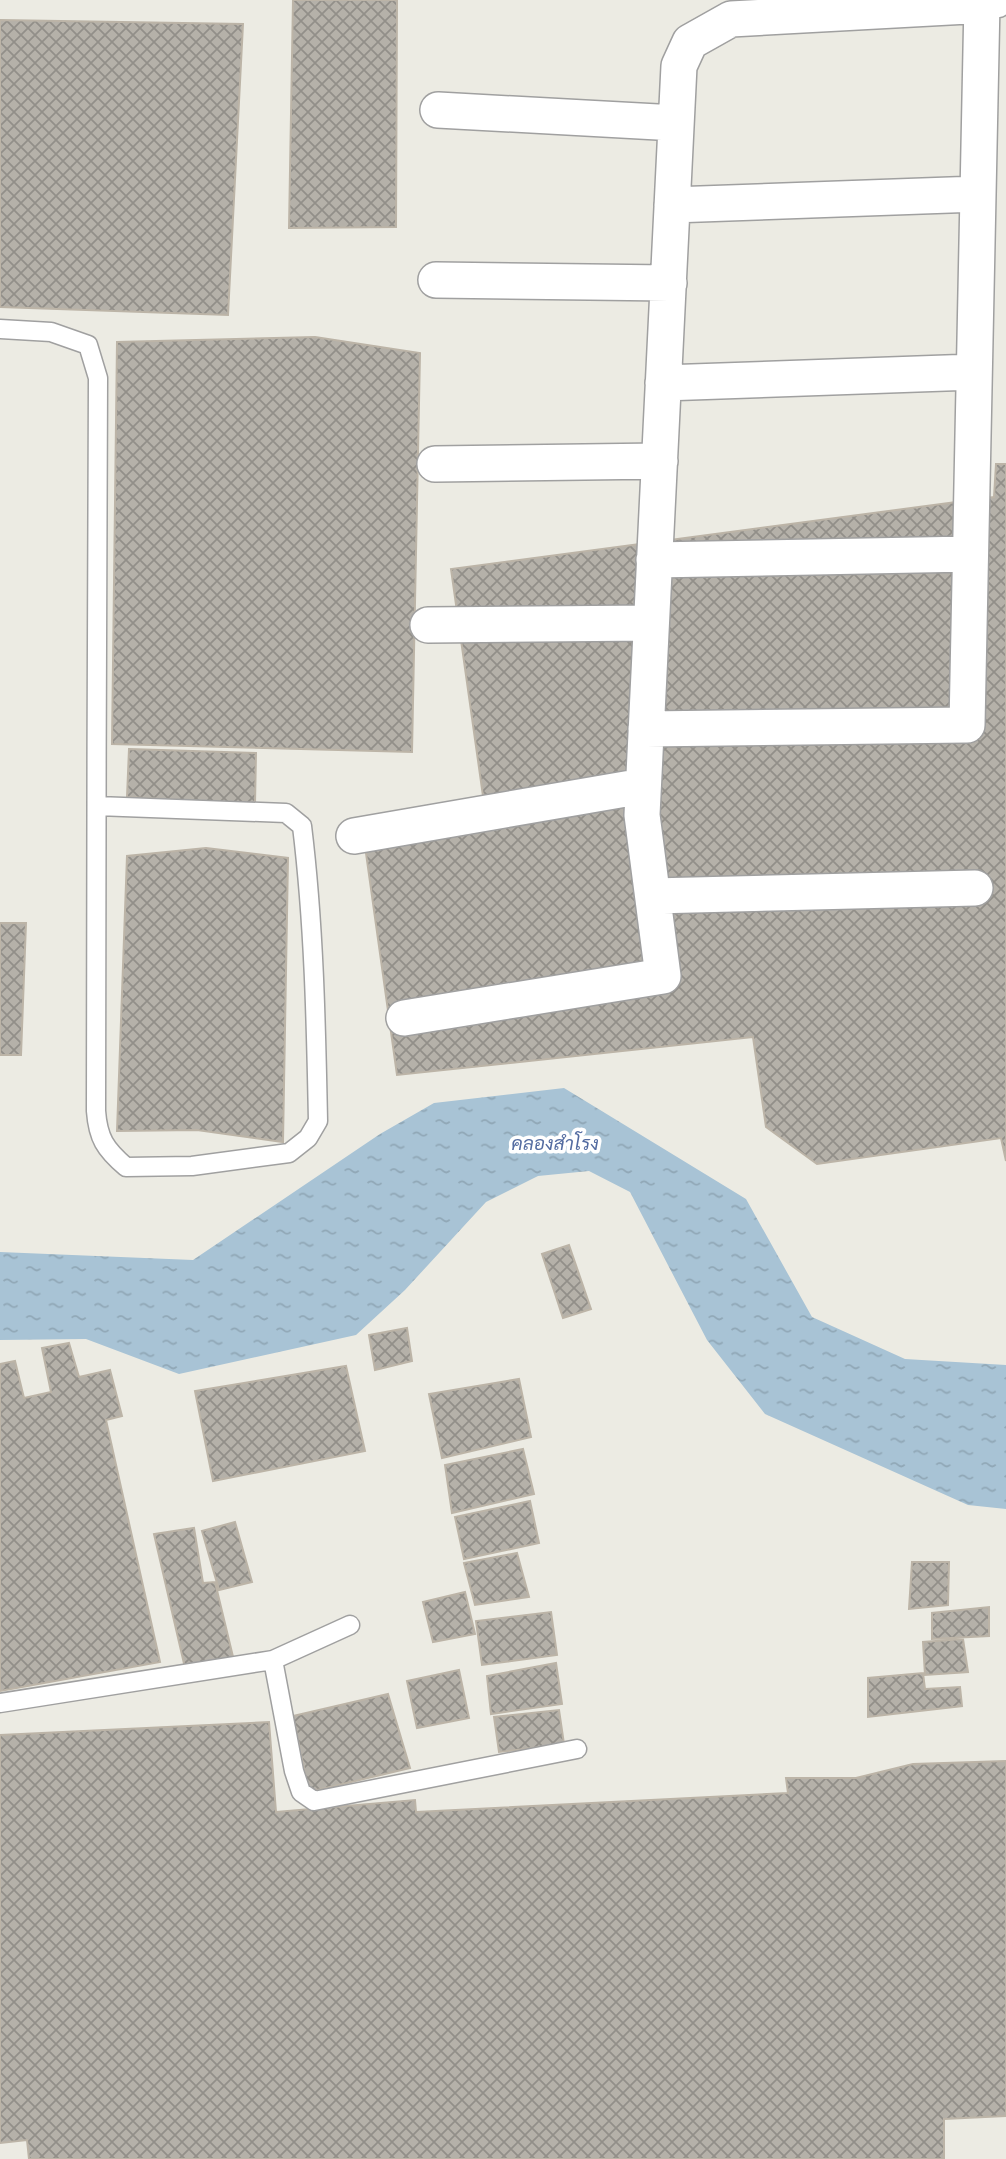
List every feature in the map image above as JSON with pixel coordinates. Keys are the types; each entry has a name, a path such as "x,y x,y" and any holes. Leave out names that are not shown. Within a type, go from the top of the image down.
{"street":[{"path":"404,1018 663,976 642,815 643,786 654,560 669,283 679,66 690,42 731,19 887,5 968,6 989,1 978,194 967,725 646,729"},
{"path":"438,110 676,123"},
{"path":"672,205 978,194"},
{"path":"436,280 669,283"},
{"path":"663,383 974,372"},
{"path":"435,464 660,461"},
{"path":"654,560 970,554"},
{"path":"428,625 651,623"},
{"path":"354,836 643,786"},
{"path":"653,896 975,888"}],"lane":[{"path":"0,329 51,331 88,345 99,378 97,806 96,1111 97,1130 109,1152 126,1167 192,1166 289,1153 308,1138 318,1121 316,988 309,879 302,826 286,813 97,806"},
{"path":"0,1703 273,1660 350,1625"},
{"path":"273,1660 294,1772 301,1792 314,1801 577,1749"}],"water":[{"name":"คลองสำโรง","path":"564,1088 746,1199 812,1317 905,1359 1006,1365 1006,1509 968,1505 765,1414 707,1340 630,1192 589,1171 538,1176 486,1202 405,1290 356,1335 179,1374 86,1339 0,1340 0,1252 193,1260 380,1134 434,1103"}],"building":[{"path":"293,0 397,0 396,227 289,228"},
{"path":"0,20 243,24 228,315 0,307"},
{"path":"315,337 420,353 412,752 112,744 117,342"},
{"path":"996,464 1006,464 1006,1161 1001,1138 817,1164 766,1127 753,1037 397,1075 364,839 483,796 451,569 994,497"},
{"path":"129,749 256,753 255,804 127,797"},
{"path":"206,848 288,858 283,1142 197,1130 117,1131 127,856"},
{"path":"0,923 26,923 21,1055 0,1055"},
{"path":"569,1245 591,1309 563,1318 542,1254"},
{"path":"407,1328 412,1361 375,1370 369,1335"},
{"path":"69,1343 79,1377 110,1370 122,1416 106,1420 160,1662 0,1691 0,1364 15,1361 24,1398 51,1392 42,1348"},
{"path":"346,1366 365,1451 213,1481 195,1391"},
{"path":"519,1379 531,1437 442,1458 429,1394"},
{"path":"523,1449 534,1494 452,1513 445,1465"},
{"path":"530,1501 539,1543 464,1559 455,1517"},
{"path":"235,1522 252,1582 219,1590 202,1531"},
{"path":"194,1528 203,1583 215,1582 234,1661 185,1668 154,1534"},
{"path":"517,1553 529,1597 475,1605 464,1563"},
{"path":"912,1562 949,1562 948,1605 909,1609"},
{"path":"465,1592 475,1634 433,1642 423,1602"},
{"path":"989,1607 989,1636 932,1639 932,1613"},
{"path":"551,1612 557,1655 482,1665 476,1621"},
{"path":"963,1639 968,1672 925,1675 923,1642"},
{"path":"556,1663 562,1704 491,1714 487,1676"},
{"path":"459,1670 469,1718 417,1728 407,1681"},
{"path":"923,1673 925,1689 960,1687 962,1706 868,1717 868,1678"},
{"path":"388,1694 410,1768 309,1792 293,1716"},
{"path":"559,1710 564,1744 499,1752 494,1717"},
{"path":"269,1722 276,1812 415,1800 416,1812 788,1793 786,1778 856,1778 913,1764 1006,1761 1006,2116 944,2119 944,2159 29,2159 27,2140 0,2143 0,1735"}]}
